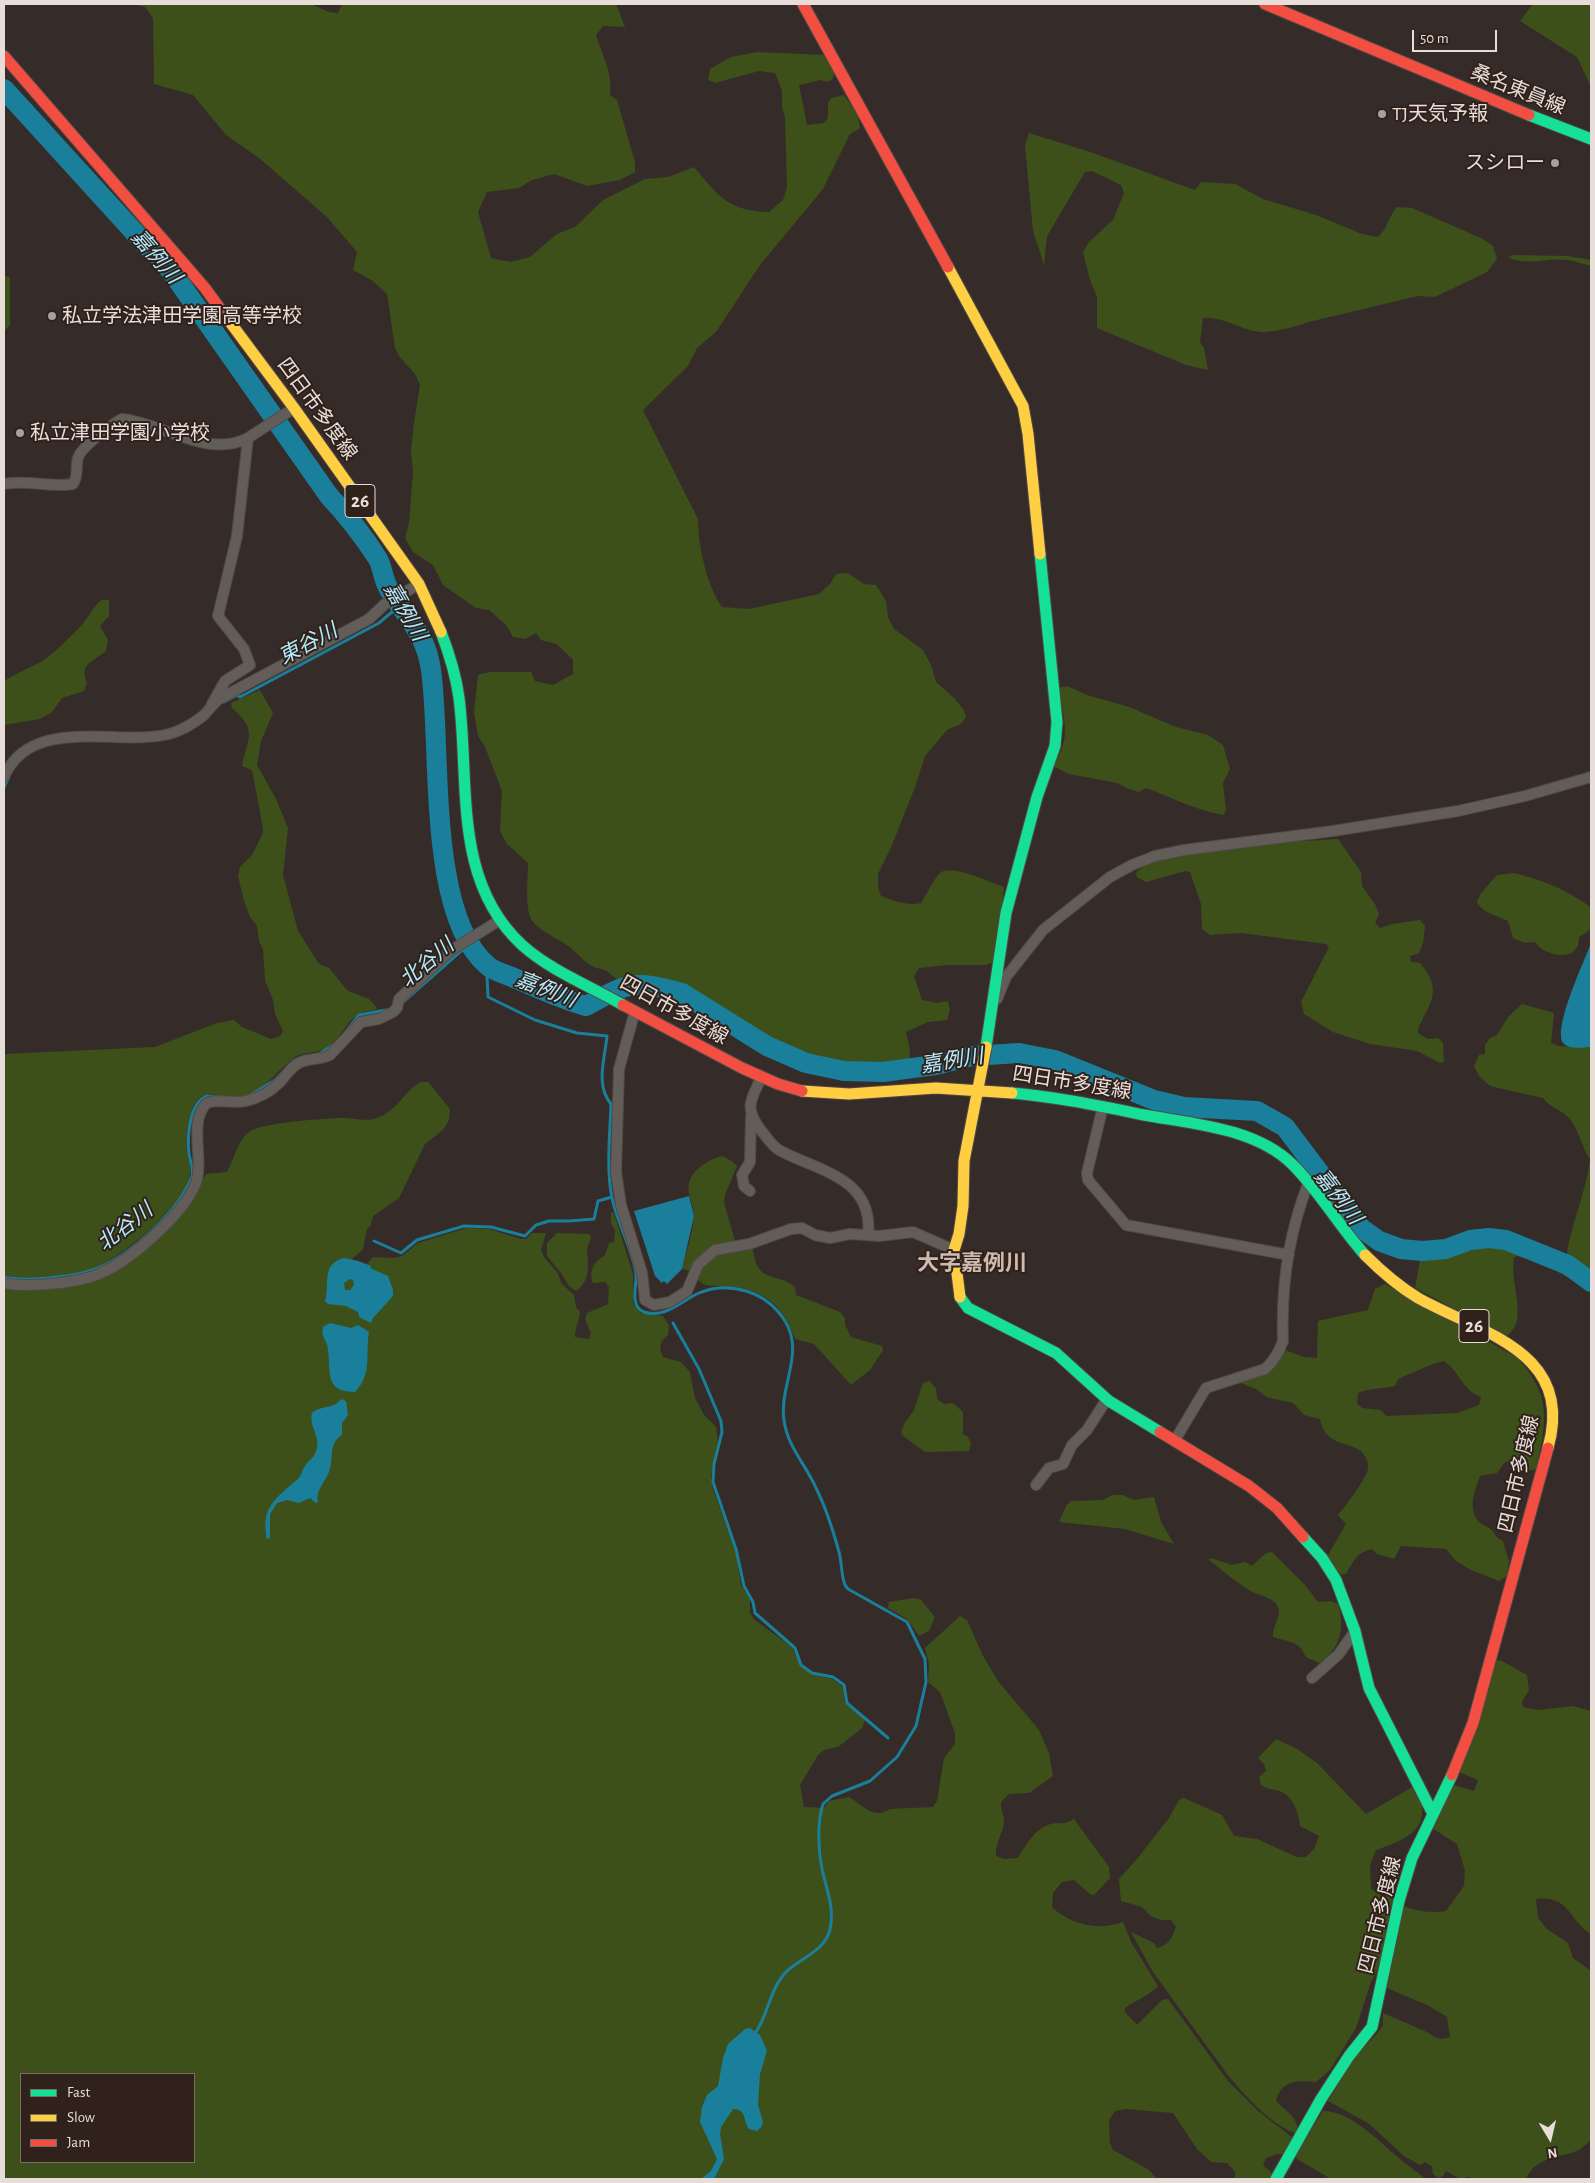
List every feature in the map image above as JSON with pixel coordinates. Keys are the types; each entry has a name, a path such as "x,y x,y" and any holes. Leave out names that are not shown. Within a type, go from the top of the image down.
{"main road":[{"path":"804,4 1009,377 1023,406 1028,434 1056,722 1055,746 1037,797 1006,913 980,1088 972,1113 964,1161 963,1206 959,1234 954,1250 958,1294 968,1308 1062,1357 1107,1399 1249,1486 1277,1508 1295,1527 1322,1558 1336,1580 1355,1631 1369,1688 1424,1793 1432,1814"},
{"name":"桑名東員線","path":"1265,4 1591,140"},
{"name":"四日市多度線","path":"4,56 205,288 290,411 419,584 435,613 443,635 458,692 468,830 473,857 485,895 500,920 516,940 534,955 760,1078 797,1090 824,1094 931,1088 980,1088 1103,1106 1242,1135 1269,1147 1281,1155 1308,1184 1363,1253 1387,1277 1417,1297 1512,1346 1524,1354 1545,1380 1553,1403 1553,1426 1545,1465 1476,1714 1458,1762 1412,1858 1399,1901 1372,2027 1349,2056 1321,2099 1276,2179"}],"street":[{"path":"4,484 16,482 63,486 73,484 77,475 77,460 82,450 122,419 215,445 235,445 290,411"},
{"path":"4,777 20,754 30,747 45,742 90,735 148,737 170,734 203,716 225,681 250,665 244,649 218,616 237,536 248,438"},
{"path":"211,706 219,699 369,619 385,604 419,584"},
{"path":"992,1011 1006,977 1043,930 1110,877 1132,865 1155,856 1184,850 1333,831 1458,811 1526,796 1591,778"},
{"path":"4,1283 43,1284 76,1279 100,1274 126,1258 161,1230 182,1206 197,1179 198,1124 202,1109 206,1103 213,1101 238,1104 255,1099 278,1084 300,1062 324,1058 330,1055 360,1022 379,1018 393,1012 397,1008 399,999 457,945 500,920"},
{"path":"635,1011 619,1069 616,1172 621,1205 642,1273 645,1300 654,1305 670,1302 687,1291 698,1265 715,1250 749,1244 792,1229 802,1228 824,1238 850,1234 886,1236 913,1232 954,1250"},
{"path":"750,1191 744,1186 742,1175 750,1162 750,1101 760,1078"},
{"path":"1103,1106 1088,1180 1126,1224 1289,1254"},
{"path":"751,1116 771,1144 779,1150 834,1174 856,1191 867,1214 868,1235"},
{"path":"1175,1440 1206,1388 1265,1369 1272,1363 1283,1340 1282,1302 1289,1254 1298,1209 1308,1184"},
{"path":"1036,1485 1049,1468 1063,1464 1072,1445 1087,1430 1107,1399"},
{"path":"1312,1678 1339,1654 1355,1631"}],"green space":[{"path":"134,4 311,4 329,12 338,13 342,4 616,4 625,27 603,26 596,35 610,80 610,95 617,100 635,162 635,172 620,180 587,186 554,174 532,180 519,188 487,192 478,212 491,258 510,262 530,257 557,234 575,227 603,200 645,179 668,177 694,167 718,194 734,205 744,209 769,212 783,200 787,187 785,118 782,106 782,91 775,73 759,71 715,83 708,80 710,69 731,57 757,52 825,55 835,72 832,80 826,82 821,80 799,85 807,125 824,123 828,118 828,103 831,98 844,95 858,115 860,128 850,134 823,189 760,265 716,332 697,348 688,366 643,410 698,519 704,565 712,588 722,607 749,609 819,594 830,584 836,574 848,573 864,584 876,585 886,601 888,617 894,629 923,650 931,665 936,682 964,710 966,717 961,724 947,730 925,756 892,845 878,874 878,888 881,896 891,900 921,903 940,873 953,870 1004,887 995,943 994,962 985,965 947,965 919,968 914,976 922,1000 937,1003 948,1001 950,1010 947,1020 928,1022 906,1032 910,1050 909,1063 858,1066 814,1058 792,1050 749,1029 679,986 663,981 629,983 620,981 605,970 595,968 571,948 542,930 533,922 527,902 528,863 507,844 500,831 502,791 485,747 478,736 474,712 478,675 490,672 531,672 535,681 553,685 573,674 573,660 557,644 541,640 536,633 525,639 513,637 506,625 489,610 476,608 443,585 433,565 413,552 405,538 409,523 413,472 411,451 420,385 415,374 399,356 395,348 387,294 373,281 353,270 357,252 327,217 259,158 226,135 193,95 154,84 153,18 145,7"},
{"path":"1533,4 1591,4 1591,87 1577,57 1520,21"},
{"path":"1029,133 1093,153 1195,190 1201,182 1235,184 1263,199 1316,215 1362,234 1378,237 1397,207 1412,208 1483,239 1493,246 1497,259 1487,272 1435,297 1418,296 1279,330 1257,332 1219,319 1203,318 1200,342 1204,348 1208,370 1186,365 1097,328 1097,297 1090,280 1083,252 1089,242 1113,220 1124,193 1121,185 1092,171 1085,172 1047,236 1044,265 1033,231 1025,145"},
{"path":"1512,255 1568,256 1591,260 1591,266 1560,259 1522,261 1508,257"},
{"path":"4,276 10,277 10,325 4,331"},
{"path":"101,600 109,600 109,616 100,626 108,640 106,651 86,667 85,676 87,683 84,691 62,698 52,712 40,719 4,725 4,681 39,663 55,651 83,624"},
{"path":"1067,686 1087,695 1129,707 1176,727 1208,735 1223,745 1230,769 1223,783 1226,810 1224,815 1194,807 1146,788 1139,792 1117,783 1069,774 1053,766 1065,736 1059,688"},
{"path":"260,690 273,713 261,741 257,765 276,799 288,828 283,875 298,931 319,964 329,968 348,991 369,999 377,1008 353,1018 332,1045 327,1048 295,1057 258,1090 238,1097 210,1094 201,1097 194,1106 188,1125 187,1152 190,1175 186,1187 165,1215 151,1229 120,1253 94,1268 84,1271 37,1277 4,1276 4,1054 155,1047 217,1023 234,1020 242,1027 271,1039 280,1036 283,1031 275,1014 273,1000 265,980 263,949 259,941 257,926 250,917 238,876 240,867 252,855 263,833 263,828 252,770 242,766 248,741 248,729 240,716 232,708 231,703"},
{"path":"1338,839 1361,872 1362,886 1375,904 1379,914 1375,923 1380,928 1392,924 1420,920 1425,926 1423,943 1419,953 1410,956 1411,962 1420,963 1427,973 1433,989 1430,1003 1418,1033 1428,1039 1438,1038 1443,1043 1444,1062 1440,1063 1417,1051 1370,1044 1333,1032 1304,1014 1301,1002 1329,947 1326,944 1241,933 1210,935 1202,929 1201,904 1190,872 1185,871 1146,882 1137,877 1136,873 1150,863 1200,850 1262,843"},
{"path":"1514,873 1534,878 1553,886 1589,906 1592,924 1589,931 1579,937 1578,946 1572,953 1552,954 1542,949 1535,942 1525,943 1513,938 1508,921 1487,912 1477,902 1481,893 1497,875"},
{"path":"1522,1004 1554,1013 1551,1043 1558,1046 1591,1047 1591,1274 1566,1259 1590,1159 1572,1121 1543,1098 1490,1086 1479,1076 1474,1066 1479,1055 1485,1054 1485,1045 1490,1038 1497,1035 1508,1017"},
{"path":"420,1082 428,1082 450,1109 449,1120 443,1130 425,1144 399,1198 373,1216 370,1227 367,1229 363,1249 352,1259 367,1264 373,1257 395,1258 402,1256 418,1243 467,1228 489,1229 521,1239 526,1239 532,1233 546,1233 541,1250 544,1257 557,1272 562,1284 574,1295 576,1307 580,1312 575,1337 589,1339 591,1333 585,1319 587,1313 608,1304 609,1287 605,1282 593,1283 591,1274 595,1263 605,1255 609,1243 614,1242 615,1230 611,1224 611,1212 614,1213 633,1274 633,1303 641,1313 663,1316 669,1325 668,1335 661,1344 663,1357 681,1362 690,1372 695,1398 704,1415 716,1427 718,1441 711,1476 713,1489 736,1552 741,1585 750,1600 750,1613 755,1620 793,1648 801,1666 812,1674 832,1679 843,1687 845,1703 865,1720 862,1728 838,1747 824,1750 818,1755 800,1785 804,1807 824,1808 829,1801 849,1797 868,1810 878,1813 890,1809 933,1807 937,1801 944,1758 955,1744 955,1733 940,1692 928,1682 929,1664 925,1648 960,1616 967,1620 983,1656 998,1681 1039,1730 1049,1753 1053,1776 1029,1793 1009,1794 1001,1802 1004,1821 996,1856 1004,1859 1018,1858 1035,1833 1040,1829 1051,1824 1064,1823 1074,1819 1109,1867 1110,1878 1094,1895 1091,1895 1074,1880 1062,1882 1053,1893 1052,1907 1068,1918 1086,1925 1104,1926 1123,1922 1131,1942 1158,1986 1125,2008 1125,2012 1137,2025 1162,2000 1168,1999 1228,2081 1257,2110 1293,2138 1285,2154 1277,2154 1266,2158 1263,2165 1272,2173 1271,2179 1235,2179 1235,2172 1227,2163 1211,2162 1197,2149 1173,2113 1126,2109 1115,2111 1109,2120 1110,2143 1113,2150 1149,2170 1157,2179 4,2179 4,1285 111,1271 199,1186 206,1174 227,1172 239,1145 249,1132 266,1126 309,1120 373,1119 384,1115 414,1086"},
{"path":"722,1156 737,1166 725,1195 724,1203 736,1244 725,1245 692,1271 682,1269 694,1216 689,1193 690,1180 703,1164"},
{"path":"557,1233 589,1234 591,1237 587,1249 588,1273 581,1287 576,1291 569,1286 547,1256 547,1243"},
{"path":"1475,1244 1507,1244 1563,1268 1591,1289 1591,1293 1547,1266 1517,1256 1514,1258 1513,1266 1518,1311 1517,1319 1514,1328 1507,1336 1415,1288 1420,1260"},
{"path":"743,1247 753,1249 758,1267 763,1272 795,1287 796,1295 840,1312 845,1318 845,1325 851,1337 882,1346 883,1350 870,1370 851,1385 814,1344 795,1339 784,1315 768,1299 748,1290 736,1287 707,1285 698,1280 697,1275 710,1256"},
{"path":"1385,1284 1516,1357 1528,1370 1536,1383 1544,1409 1544,1423 1536,1469 1529,1471 1513,1462 1505,1462 1497,1473 1480,1476 1473,1499 1475,1517 1503,1541 1509,1561 1507,1576 1499,1581 1469,1569 1456,1561 1446,1549 1401,1546 1394,1559 1377,1554 1372,1549 1367,1550 1356,1558 1346,1574 1338,1575 1327,1557 1346,1524 1338,1515 1355,1493 1368,1469 1365,1457 1361,1451 1329,1437 1320,1419 1304,1415 1293,1403 1266,1397 1258,1390 1236,1381 1261,1373 1285,1350 1304,1357 1317,1358 1318,1321 1368,1310 1375,1289","holes":["1444,1361 1469,1390 1481,1397 1479,1405 1457,1413 1386,1416 1381,1410 1362,1408 1357,1403 1358,1393 1395,1386 1398,1379 1433,1364"]},
{"path":"930,1381 936,1389 937,1399 944,1404 953,1403 963,1412 963,1434 968,1437 971,1444 969,1451 925,1452 901,1433 904,1424 914,1410 923,1383"},
{"path":"1112,1495 1123,1495 1134,1500 1154,1497 1161,1522 1174,1544 1125,1529 1059,1522 1066,1506 1071,1501 1103,1500"},
{"path":"1272,1552 1305,1585 1318,1602 1331,1601 1338,1604 1341,1629 1337,1644 1319,1663 1306,1657 1301,1648 1294,1643 1273,1637 1279,1610 1274,1602 1243,1586 1209,1560 1211,1558 1232,1565 1245,1562 1252,1566 1266,1553"},
{"path":"913,1598 921,1600 935,1617 929,1631 919,1636 907,1619 888,1608 889,1602"},
{"path":"1500,1660 1527,1675 1529,1690 1522,1702 1523,1707 1539,1710 1573,1706 1591,1711 1591,1934 1577,1922 1568,1910 1556,1901 1536,1899 1538,1918 1547,1929 1568,1943 1573,1958 1591,1971 1591,2140 1579,2150 1542,2162 1530,2172 1526,2179 1477,2179 1468,2177 1460,2179 1446,2171 1443,2176 1438,2178 1433,2174 1432,2166 1425,2162 1420,2165 1404,2156 1368,2123 1328,2101 1358,2053 1383,2025 1383,2013 1429,2033 1436,2038 1450,2037 1447,2017 1429,2006 1387,1988 1404,1906 1415,1910 1446,1911 1464,1886 1465,1871 1457,1844 1432,1828 1454,1785 1474,1791 1478,1780 1459,1772 1496,1661"},
{"path":"1276,1739 1297,1749 1317,1763 1366,1814 1414,1786 1420,1800 1422,1812 1421,1821 1416,1829 1399,1841 1376,1850 1370,1865 1371,1889 1380,1895 1396,1897 1379,1967 1371,1982 1356,2028 1330,2070 1316,2082 1303,2081 1291,2083 1286,2085 1278,2094 1276,2101 1293,2117 1297,2124 1298,2129 1295,2133 1276,2123 1241,2091 1153,1972 1131,1932 1154,1943 1157,1948 1170,1940 1176,1927 1171,1920 1161,1920 1151,1916 1142,1907 1121,1901 1119,1879 1169,1818 1179,1800 1184,1798 1222,1815 1234,1836 1257,1839 1297,1857 1306,1857 1314,1849 1319,1836 1300,1826 1292,1801 1284,1793 1261,1785 1259,1777 1266,1771 1264,1764 1258,1758"},
{"path":"1323,2111 1333,2112 1353,2121 1425,2179 1331,2179 1297,2159 1295,2155"}],"water":[{"path":"1591,943 1591,1047 1570,1047 1564,1044 1561,1037 1562,1025 1570,995"},
{"path":"689,1196 694,1216 682,1269 667,1284 664,1281 662,1283 655,1276 634,1211"},
{"path":"344,1258 358,1261 388,1276 393,1296 373,1318 371,1323 359,1317 358,1312 346,1306 328,1304 325,1301 329,1269 337,1261","holes":["350,1279 353,1280 354,1285 350,1290 345,1290 344,1283"]},
{"path":"330,1323 351,1328 358,1325 369,1332 366,1371 361,1385 355,1392 338,1389 331,1379 328,1349 322,1330 323,1327"},
{"path":"341,1399 346,1401 348,1415 342,1423 342,1435 333,1447 330,1467 319,1490 318,1502 316,1503 310,1498 299,1503 287,1500 277,1503 270,1514 270,1538 267,1539 265,1528 268,1511 277,1498 298,1479 306,1464 315,1454 317,1437 312,1423 312,1413 335,1404"},
{"path":"750,2028 760,2035 767,2051 760,2074 758,2105 763,2122 762,2126 757,2131 749,2129 743,2113 733,2109 721,2127 720,2134 724,2159 714,2179 701,2179 711,2171 717,2159 700,2122 702,2107 707,2095 718,2086 723,2058 728,2044 745,2029"}],"waterway":[{"name":"嘉例川","path":"4,89 146,245 159,256 329,496 355,526 378,559 388,587 421,637 429,657 434,702 440,827 446,870 454,909 468,942 488,966 549,993 586,1006 622,988 636,985 652,986 682,993 767,1046 806,1063 844,1071 883,1072 935,1065 972,1056 1019,1053 1055,1060 1154,1100 1184,1107 1257,1111 1285,1127 1361,1228 1379,1241 1401,1249 1422,1251 1446,1249 1470,1240 1489,1238 1506,1240 1568,1265 1591,1282"},
{"name":"東谷川","path":"224,702 237,695 240,697 379,623 393,611 403,607"},
{"name":"東谷川","path":"4,787 8,779"},
{"name":"北谷川","path":"403,1002 461,951 471,947"},
{"path":"489,967 487,975 488,997 535,1020 577,1033 607,1036 602,1080 606,1097 611,1104 610,1187 614,1207 634,1265 636,1274 635,1300 639,1309 652,1314 659,1313 711,1289 735,1288 758,1296 777,1311 785,1321 793,1345 783,1407 786,1429 793,1447 812,1480 826,1511 839,1552 845,1585 848,1589 907,1622 925,1659 926,1682 916,1726 897,1757 870,1781 832,1796 823,1804 819,1828 819,1845 822,1869 831,1906 828,1936 824,1943 793,1966 781,1978 756,2032"},
{"name":"北谷川","path":"344,1034 359,1015 386,1010"},
{"name":"北谷川","path":"319,1054 333,1045"},
{"name":"北谷川","path":"252,1094 275,1080 293,1061 305,1056"},
{"name":"北谷川","path":"4,1277 38,1279 78,1274 98,1268 139,1242 153,1230 177,1203 192,1176 193,1171 188,1139 190,1121 196,1106 207,1096 222,1097"},
{"path":"374,1241 401,1253 417,1240 464,1226 491,1227 525,1236 536,1225 549,1221 594,1219 598,1201 612,1197"},
{"path":"673,1323 699,1369 721,1421 722,1432 714,1464 713,1482 736,1549 744,1586 753,1602 755,1613 795,1648 801,1665 812,1673 833,1677 844,1685 847,1703 888,1738"}],"traffic: fast":[{"path":"1529,115 1591,139"},
{"path":"986,1047 1006,913 1037,797 1055,746 1057,722 1040,554"},
{"path":"441,632 458,689 468,829 474,861 484,891 500,919 522,945 545,963 623,1005"},
{"path":"1012,1093 1062,1099 1203,1125 1243,1135 1261,1143 1278,1153 1303,1175 1365,1255"},
{"path":"960,1297 968,1308 1056,1353 1109,1401 1160,1432"},
{"path":"1303,1537 1322,1558 1336,1580 1355,1631 1369,1688 1433,1814"},
{"path":"1276,2179 1321,2099 1349,2056 1372,2027 1399,1901 1412,1858 1452,1775"}],"traffic: slow":[{"path":"948,267 1023,406 1028,434 1040,554"},
{"path":"221,310 294,408 419,584 441,632"},
{"path":"960,1297 954,1250 959,1234 963,1206 964,1161 986,1047"},
{"path":"802,1091 849,1094 936,1088 1012,1093"},
{"path":"1365,1255 1390,1278 1418,1298 1495,1336 1518,1350 1536,1368 1548,1389 1553,1415 1548,1448"}],"traffic: jam":[{"path":"803,4 948,267"},
{"path":"1265,4 1529,115"},
{"path":"4,56 205,288 221,310"},
{"path":"623,1005 742,1068 778,1084 802,1091"},
{"path":"1160,1432 1249,1486 1277,1508 1303,1537"},
{"path":"1452,1775 1473,1723 1548,1448"}],"place":[{"name":"TJ天気予報","path":"1382,114"},
{"name":"スシロー","path":"1555,163"},
{"name":"私立学法津田学園高等学校","path":"52,316"},
{"name":"私立津田学園小学校","path":"20,433"}],"district":[{"name":"大字嘉例川","path":"972,1263"}]}
